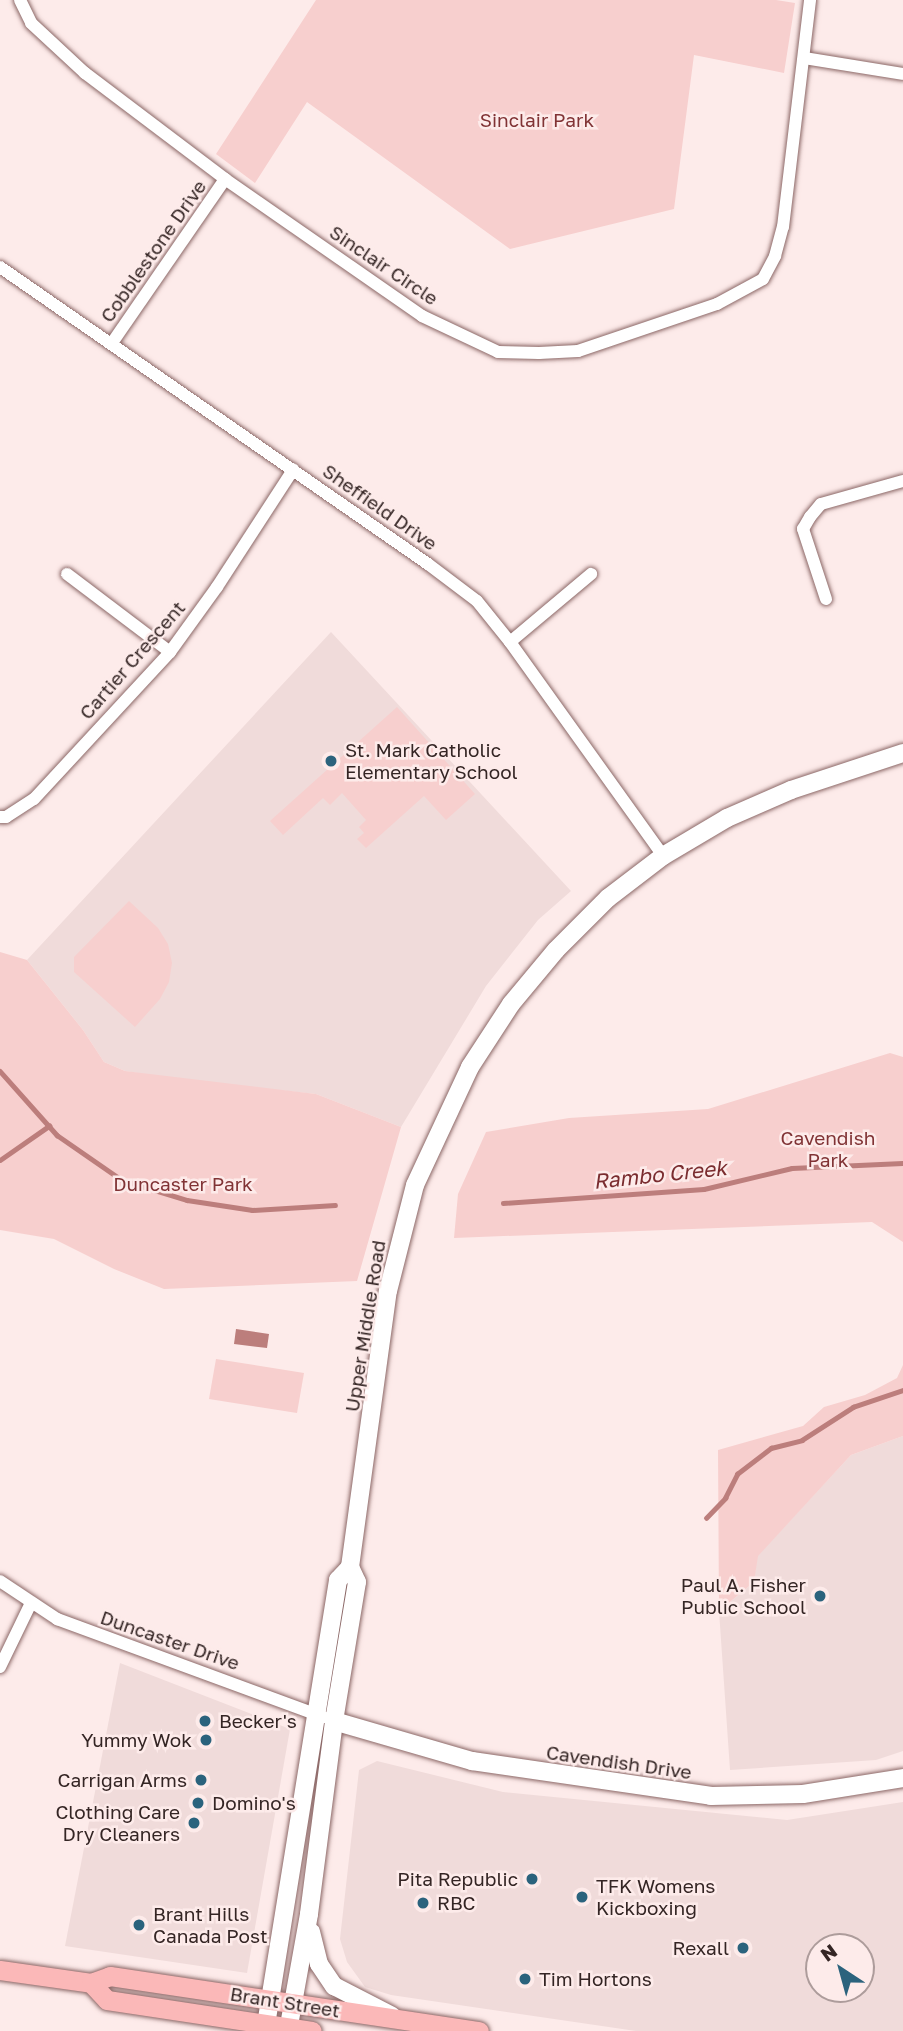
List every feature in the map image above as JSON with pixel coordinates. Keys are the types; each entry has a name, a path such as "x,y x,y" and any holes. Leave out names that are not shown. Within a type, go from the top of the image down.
{"main road":[{"name":"Upper Middle Road","path":"288,2029 309,1914 334,1721 357,1581 350,1567 388,1291 415,1185 443,1120 470,1067 511,1004 556,950 608,898 663,856 727,818 778,796 903,753"},
{"name":"Upper Middle Road","path":"265,2027 338,1580 350,1567"},
{"name":"Cavendish Drive","path":"334,1721 472,1761 711,1797 803,1794 903,1778"},
{"path":"309,1914 314,1953 334,1986 400,2020"},
{"name":"Brant Street","path":"0,1970 91,1983 110,1976 480,2031"},
{"name":"Brant Street","path":"91,1983 107,2000 265,2027 312,2031"}],"street":[{"name":"Sinclair Circle","path":"20,0 31,23 59,52 225,179 422,316 498,352 578,351 717,304 763,279 775,256 783,227 810,0"},
{"path":"804,58 903,74"},
{"name":"Cobblestone Drive","path":"112,343 225,179"},
{"name":"Sheffield Drive","path":"0,267 477,601 663,856"},
{"name":"Cartier Crescent","path":"0,817 6,817 34,799 170,652 217,587 293,470"},
{"path":"826,599 803,529 810,517 821,504 903,481"},
{"path":"67,574 170,652"},
{"path":"509,642 591,574"},
{"name":"Duncaster Drive","path":"0,1581 57,1619 106,1639 208,1672 334,1721"},
{"path":"0,1667 31,1602"}],"shaded area":[{"name":"St. Mark Catholic Elementary School","path":"331,632 571,891 538,920 486,986 401,1127 316,1094 183,1080 125,1071 104,1062 83,1030 27,960"},
{"path":"236,1329 269,1334 267,1348 234,1344"},
{"name":"Paul A. Fisher Public School","path":"903,1436 903,1751 876,1760 730,1770 719,1611 754,1582 757,1556 851,1455"},
{"path":"120,1663 290,1729 247,1973 65,1946"},
{"path":"377,1761 503,1792 787,1820 903,1802 903,2031 636,2031 391,1995 365,1987 347,1962 340,1939 359,1770"}],"green space":[{"name":"Sinclair Park","path":"316,0 776,0 795,3 784,73 694,55 674,209 510,249 307,102 255,183 216,154"},
{"path":"397,707 475,794 446,820 424,796 366,848 357,839 364,833 359,827 366,820 342,793 330,805 323,798 283,835 270,821"},
{"path":"129,901 158,928 168,944 172,963 169,982 160,999 135,1027 74,972 74,957"},
{"name":"Duncaster Park","path":"0,952 27,960 83,1030 104,1062 125,1071 316,1094 401,1127 357,1281 164,1289 114,1269 54,1239 0,1230"},
{"name":"Cavendish Park","path":"890,1053 903,1057 903,1242 872,1222 454,1238 458,1194 486,1132 569,1118 708,1109"},
{"path":"216,1359 304,1373 297,1413 209,1399"},
{"path":"903,1365 903,1436 851,1455 758,1556 754,1582 719,1611 718,1450 803,1426 824,1407 865,1395 897,1378"}],"waterway":[{"name":"Rambo Creek","path":"0,1071 57,1135 122,1180 187,1200 252,1210 335,1205"},
{"path":"0,1160 49,1126"},
{"name":"Rambo Creek","path":"503,1203 704,1189 792,1168 903,1163"},
{"path":"706,1518 725,1498 737,1474 771,1448 802,1440 853,1407 903,1390"}],"place":[{"name":"St. Mark Catholic Elementary School","path":"331,761"},
{"name":"Paul A. Fisher Public School","path":"820,1596"},
{"name":"Becker's","path":"205,1721"},
{"name":"Yummy Wok","path":"206,1740"},
{"name":"Carrigan Arms","path":"201,1780"},
{"name":"Domino's","path":"198,1803"},
{"name":"Clothing Care Dry Cleaners","path":"194,1823"},
{"name":"Pita Republic","path":"532,1879"},
{"name":"TFK Womens Kickboxing","path":"582,1897"},
{"name":"RBC","path":"423,1903"},
{"name":"Brant Hills Canada Post","path":"139,1925"},
{"name":"Rexall","path":"743,1948"},
{"name":"Tim Hortons","path":"525,1979"}]}
